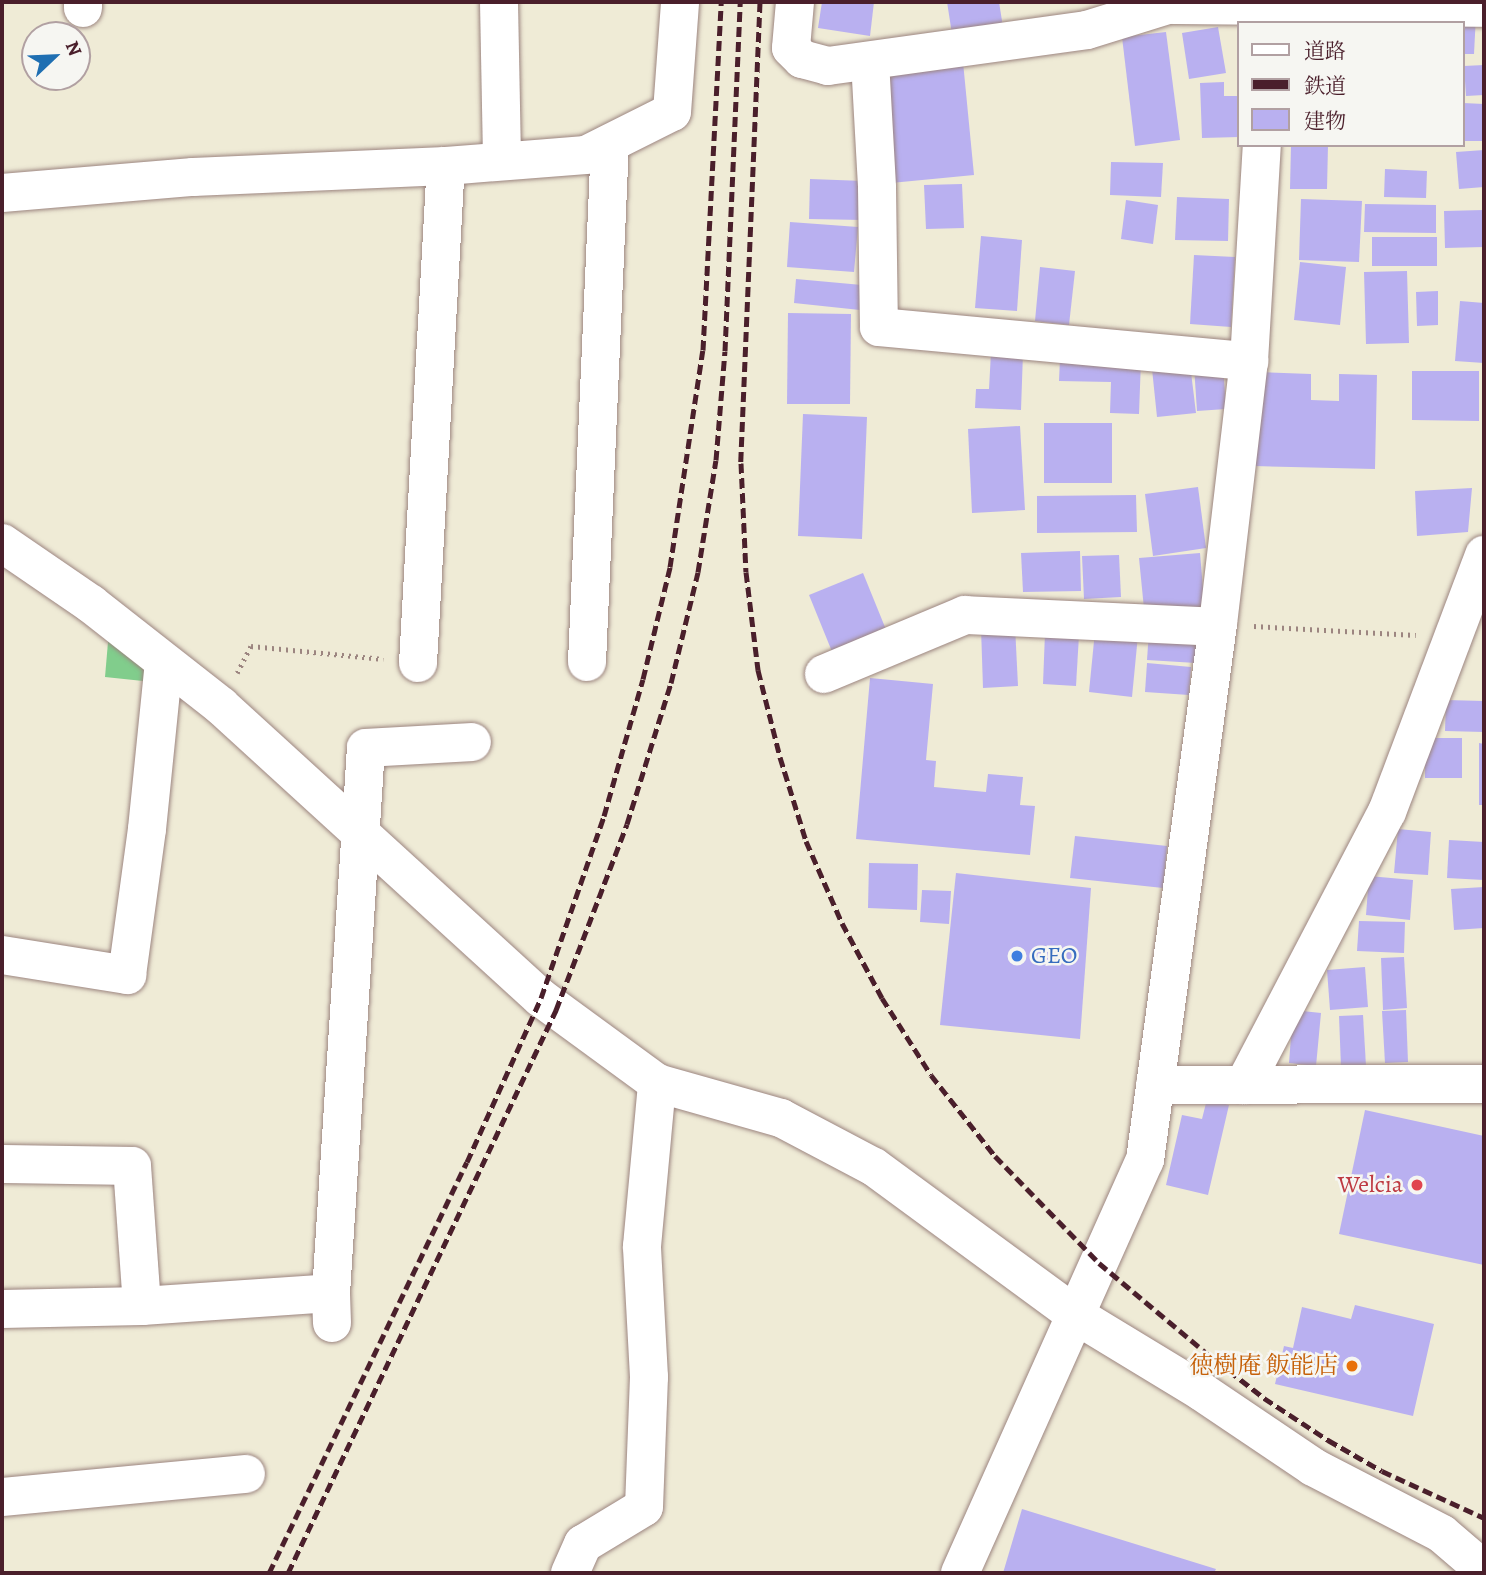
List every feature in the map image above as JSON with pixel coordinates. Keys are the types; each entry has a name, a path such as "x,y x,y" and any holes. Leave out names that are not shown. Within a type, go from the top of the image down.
{"street":[{"path":"499,2 502,161"},
{"path":"2,193 193,177 446,166 586,155 673,112 680,2"},
{"path":"795,2 791,48 802,59 828,66 1087,30 1168,5 1265,9 1484,8"},
{"path":"870,61 877,188 879,327 1249,361"},
{"path":"587,662 610,144"},
{"path":"960,1573 1145,1160 1218,626 1249,361 1262,147"},
{"path":"418,663 446,166"},
{"path":"2,543 91,604 221,706 541,998 657,1083 781,1118 874,1167 1077,1316 1202,1392 1313,1467 1442,1534 1484,1570"},
{"path":"1244,1084 1387,812 1484,555"},
{"path":"824,674 965,615 1218,626"},
{"path":"2,955 127,975 147,829 164,663"},
{"path":"2,1309 142,1306 331,1308 366,748 472,742"},
{"path":"570,1573 583,1544 644,1507 649,1377 642,1246 657,1083"},
{"path":"1155,1085 1484,1084"},
{"path":"2,1164 132,1166 142,1306"},
{"path":"2,1497 246,1474"}],"path":[{"path":"1218,626 1451,637"},
{"path":"221,706 251,646 418,663"}],"green space":[{"path":"110,619 162,683 105,677"}],"building":[{"path":"822,2 874,2 870,36 818,28"},
{"path":"947,2 999,2 1003,27 952,34"},
{"path":"1476,15 1474,54 1465,54 1465,22"},
{"path":"1218,27 1226,73 1189,79 1182,33"},
{"path":"1166,32 1180,140 1135,146 1122,37"},
{"path":"963,62 974,175 891,183 881,69"},
{"path":"1484,65 1484,95 1466,96 1465,66"},
{"path":"1224,82 1224,96 1238,96 1238,137 1202,138 1200,83"},
{"path":"1465,103 1484,104 1484,141 1465,141"},
{"path":"1291,147 1328,147 1327,189 1290,189"},
{"path":"1484,150 1484,187 1459,189 1456,152"},
{"path":"1111,162 1163,163 1161,197 1110,195"},
{"path":"1385,169 1427,171 1426,198 1384,197"},
{"path":"810,179 864,181 863,220 809,219"},
{"path":"962,184 964,228 926,229 924,185"},
{"path":"1177,197 1229,199 1228,241 1175,240"},
{"path":"1301,199 1362,201 1359,262 1299,260"},
{"path":"1126,200 1158,205 1153,244 1121,239"},
{"path":"1365,204 1436,205 1436,233 1364,232"},
{"path":"1484,210 1484,247 1445,248 1444,211"},
{"path":"790,222 858,227 854,272 787,267"},
{"path":"981,236 1022,240 1017,311 975,308"},
{"path":"1372,237 1437,237 1437,266 1372,266"},
{"path":"1194,255 1235,257 1231,327 1190,324"},
{"path":"1300,262 1346,267 1340,325 1294,320"},
{"path":"1040,267 1075,271 1069,325 1035,321"},
{"path":"1407,271 1409,343 1366,344 1364,272"},
{"path":"796,279 862,285 860,310 794,303"},
{"path":"1438,291 1438,325 1417,326 1416,292"},
{"path":"1460,301 1484,303 1484,363 1455,361"},
{"path":"788,313 851,314 850,404 787,404"},
{"path":"991,352 1023,353 1021,410 975,408 976,389 989,389"},
{"path":"1060,358 1141,360 1139,414 1110,413 1111,382 1059,381"},
{"path":"1190,364 1196,413 1157,417 1152,369"},
{"path":"1223,364 1226,409 1197,411 1194,366"},
{"path":"1412,371 1479,371 1479,421 1412,420"},
{"path":"1255,372 1311,374 1311,400 1339,401 1339,374 1377,375 1375,469 1254,466"},
{"path":"803,414 867,417 862,539 798,536"},
{"path":"1044,423 1112,423 1112,483 1044,483"},
{"path":"1020,426 1025,510 972,513 968,429"},
{"path":"1198,487 1206,548 1153,556 1145,494"},
{"path":"1472,488 1468,532 1417,536 1415,491"},
{"path":"1136,495 1137,532 1037,533 1037,496"},
{"path":"1080,551 1081,591 1023,592 1021,553"},
{"path":"1200,553 1205,613 1145,619 1139,558"},
{"path":"1119,555 1121,597 1084,599 1082,556"},
{"path":"863,573 887,632 833,654 809,595"},
{"path":"1015,626 1018,686 983,688 981,628"},
{"path":"1095,631 1138,635 1132,697 1089,692"},
{"path":"1149,631 1197,633 1196,663 1147,660"},
{"path":"1045,633 1079,635 1076,686 1043,684"},
{"path":"1147,663 1191,667 1189,695 1145,692"},
{"path":"870,678 933,684 926,760 936,761 934,787 986,792 988,774 1023,777 1020,805 1035,806 1030,855 856,839"},
{"path":"1446,700 1484,701 1484,732 1445,731"},
{"path":"1425,738 1462,738 1462,778 1425,778"},
{"path":"1479,743 1484,744 1484,805 1479,805"},
{"path":"1398,829 1431,832 1428,875 1394,873"},
{"path":"1075,836 1167,846 1163,888 1070,878"},
{"path":"1449,840 1484,842 1484,880 1447,878"},
{"path":"869,863 918,864 917,910 868,908"},
{"name":"GEO","path":"956,873 1091,888 1080,1039 940,1025"},
{"path":"1369,876 1413,880 1410,920 1366,915"},
{"path":"1484,887 1484,928 1454,930 1451,889"},
{"path":"922,890 951,891 949,924 920,922"},
{"path":"1359,921 1405,922 1404,953 1357,951"},
{"path":"1404,957 1407,1008 1383,1010 1381,958"},
{"path":"1365,967 1368,1007 1330,1010 1327,970"},
{"path":"1293,1010 1321,1013 1316,1066 1289,1063"},
{"path":"1406,1010 1408,1062 1385,1063 1382,1011"},
{"path":"1363,1015 1366,1066 1341,1067 1339,1016"},
{"path":"1207,1099 1229,1105 1208,1195 1166,1185 1182,1115 1202,1119"},
{"name":"Welcia","path":"1365,1110 1484,1136 1484,1265 1339,1234"},
{"name":"徳樹庵 飯能店","path":"1355,1305 1434,1324 1413,1416 1275,1384 1284,1346 1293,1348 1302,1307 1351,1319"},
{"path":"1022,1509 1216,1569 1214,1573 1003,1573"}],"railway":[{"path":"269,1573 467,1162 541,998 604,816 643,679 670,567 703,350 721,2"},
{"path":"288,1573 556,1010 627,824 671,683 698,572 716,460 725,351 740,2"},
{"path":"760,2 741,463 746,572 758,670 780,757 806,841 842,923 882,998 931,1075 995,1156 1099,1263 1264,1398 1382,1471 1484,1518"}],"place":[{"name":"GEO","path":"1017,956"},
{"name":"Welcia","path":"1417,1185"},
{"name":"徳樹庵 飯能店","path":"1352,1366"}]}
